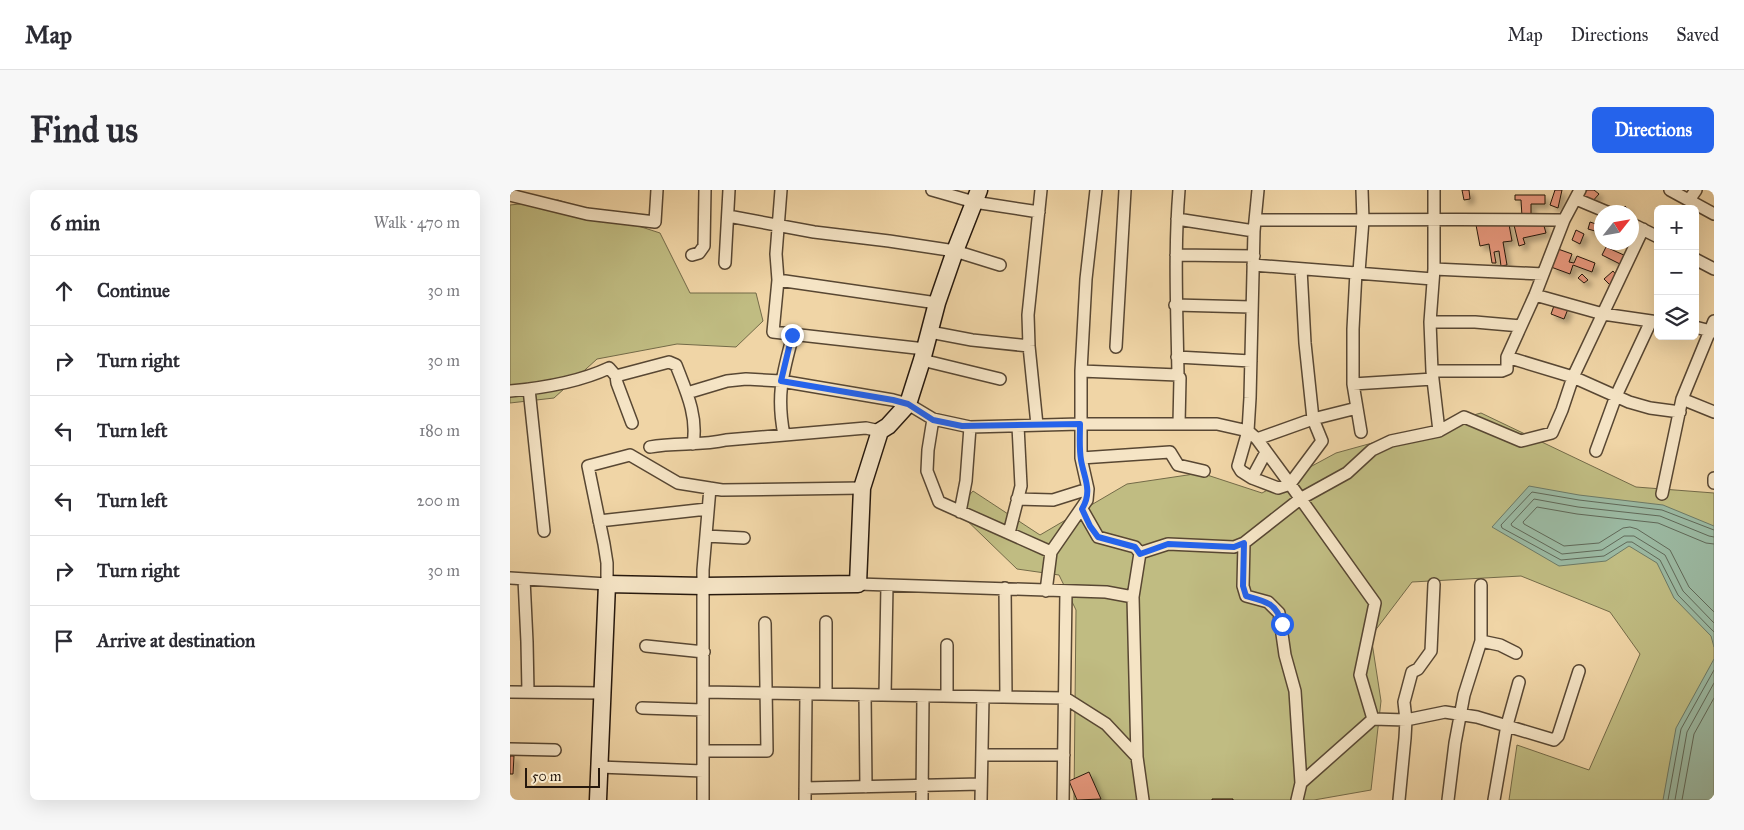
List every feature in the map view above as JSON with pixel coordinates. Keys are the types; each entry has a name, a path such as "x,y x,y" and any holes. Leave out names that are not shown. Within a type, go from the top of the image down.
{"street":[{"path":"510,195 587,214 655,222 657,190"},
{"path":"692,255 699,253 704,246 705,190"},
{"path":"725,263 729,190"},
{"path":"781,190 776,254 778,280 773,332 869,342 923,355 1000,379"},
{"path":"932,190 977,196 1038,212"},
{"path":"1037,424 1029,346 1028,315 1040,190"},
{"path":"1046,590 1050,552 1087,500 1088,490 1081,458 1080,424 1086,279 1096,190"},
{"path":"1116,347 1125,190"},
{"path":"1179,190 1175,305 1178,375 1180,378 1179,424"},
{"path":"1258,190 1251,307 1252,435 1238,466 1241,471 1252,478 1278,488 1290,484 1322,441 1313,419 1305,344 1302,270"},
{"path":"1361,432 1353,384 1353,328 1363,220 1362,190"},
{"path":"1434,190 1435,219 1430,322 1438,431"},
{"path":"1670,190 1714,214"},
{"path":"1689,200 1696,190"},
{"path":"1353,384 1433,375 1502,371 1508,367 1507,357 1535,295 1564,220 1578,194 1595,205"},
{"path":"858,584 862,488 880,432 908,404 930,332 936,303 954,251 977,196"},
{"path":"728,216 814,232 954,251 1000,265"},
{"path":"1177,219 1255,225 1363,220 1564,220"},
{"path":"1639,227 1654,235"},
{"path":"1140,554 1168,544 1234,547 1244,543 1300,499 1347,474 1372,450 1391,441 1438,431 1464,417 1521,440 1552,433 1573,377 1643,229"},
{"path":"1176,255 1253,260 1302,270 1433,274 1543,274"},
{"path":"1699,261 1714,270"},
{"path":"778,280 936,303"},
{"path":"1535,295 1603,314 1654,321 1616,396 1596,451"},
{"path":"1175,305 1251,307"},
{"path":"1430,322 1475,322 1521,326"},
{"path":"1662,494 1682,399 1713,328 1699,328"},
{"path":"930,332 972,340 1029,346"},
{"path":"784,434 779,406 781,381 792,335"},
{"path":"1177,357 1251,361"},
{"path":"1507,357 1573,377 1629,402 1650,408 1680,412"},
{"path":"616,376 669,362 676,365 693,412 693,444"},
{"path":"510,392 528,390 596,374 609,368 616,376 632,422"},
{"path":"1082,371 1178,375"},
{"path":"687,392 734,380 781,381 893,400 908,404 933,420 970,427 1037,424 1217,424 1252,435 1357,408"},
{"path":"528,390 544,531"},
{"path":"1682,399 1714,412"},
{"path":"933,420 927,471 940,502 1050,552"},
{"path":"1009,533 1021,486 1018,426"},
{"path":"960,512 966,481 970,427"},
{"path":"650,447 664,444 693,444 784,434 866,428 880,432"},
{"path":"1252,435 1290,484 1375,603 1360,676 1373,719"},
{"path":"1081,458 1170,452 1173,454 1178,465 1204,471"},
{"path":"1252,478 1266,452"},
{"path":"598,800 607,584 606,554 588,466 630,455 678,483 730,491 862,488"},
{"path":"1714,478 1714,483"},
{"path":"703,800 703,570 710,488"},
{"path":"1017,499 1053,500 1088,490"},
{"path":"598,521 707,509"},
{"path":"1082,509 1098,537 1135,547 1140,554 1133,597 1137,756 1143,800"},
{"path":"706,536 744,538"},
{"path":"1244,543 1243,586 1246,596 1268,602 1279,613 1285,655 1295,691 1301,784 1297,800"},
{"path":"510,578 607,584 704,586 858,584 1006,588 1066,592 1106,592 1133,597"},
{"path":"524,579 528,692"},
{"path":"1399,800 1406,720 1404,702 1412,672 1418,669 1431,651 1434,584"},
{"path":"885,695 887,585"},
{"path":"1448,800 1460,714 1481,640 1481,586"},
{"path":"1006,588 1006,697"},
{"path":"1063,800 1066,592"},
{"path":"826,622 826,694"},
{"path":"703,751 767,751 765,623"},
{"path":"1481,640 1500,645 1516,653"},
{"path":"947,645 947,696"},
{"path":"646,646 704,652"},
{"path":"1301,784 1373,719 1406,720 1445,712 1477,717 1507,725 1548,740 1556,738 1579,671"},
{"path":"1494,800 1507,725 1520,682"},
{"path":"510,692 602,693"},
{"path":"703,692 1065,698 1106,724 1137,756"},
{"path":"806,694 805,794 866,787 981,784"},
{"path":"865,695 866,787"},
{"path":"922,800 923,696"},
{"path":"981,800 983,697"},
{"path":"642,708 703,710"},
{"path":"510,749 555,750"},
{"path":"982,755 1064,755"},
{"path":"599,767 703,771"}],"shaded area":[{"path":"558,200 660,233 690,293 756,293 763,321 736,347 677,344 597,359 554,398 510,403 510,205"},
{"path":"1481,413 1636,487 1714,493 1714,800 1509,800 1517,745 1589,770 1640,654 1610,612 1521,576 1412,582 1371,636 1381,701 1371,790 1314,800 1074,800 1076,610 1059,575 1017,569 956,510 973,491 1040,535 1127,484 1201,473 1262,493 1336,453"}],"water":[{"path":"1529,486 1579,495 1663,505 1714,526 1714,647 1711,636 1674,598 1657,563 1629,546 1606,561 1559,566 1492,527"},
{"path":"1714,659 1714,800 1663,800 1676,728"}],"building":[{"path":"1462,190 1469,190 1470,199 1464,200"},
{"path":"1555,190 1562,190 1558,208 1550,205"},
{"path":"1587,190 1594,190 1599,194 1591,203 1583,195"},
{"path":"1515,195 1545,195 1545,204 1531,204 1531,218 1522,217 1521,200 1515,200"},
{"path":"1508,219 1512,241 1503,242 1507,265 1501,266 1499,251 1494,252 1496,263 1492,263 1489,244 1480,246 1476,225"},
{"path":"1542,219 1546,233 1523,238 1525,244 1519,246 1514,225"},
{"path":"1590,222 1594,223 1594,231 1588,229"},
{"path":"1576,230 1584,234 1580,244 1572,240"},
{"path":"1558,249 1572,254 1569,262 1574,263 1577,256 1595,263 1592,272 1573,265 1570,274 1551,267"},
{"path":"1604,250 1613,250 1626,256 1622,265 1602,255"},
{"path":"1613,271 1618,277 1610,285 1604,279"},
{"path":"1582,274 1588,280 1584,283 1578,278"},
{"path":"1555,303 1568,309 1564,319 1551,314"},
{"path":"510,756 514,756 513,774 510,774"},
{"path":"1089,772 1101,799 1077,800 1069,781"},
{"path":"1233,799 1233,800 1212,800"}],"route":[{"path":"792,335 781,381 893,400 908,404 933,420 962,426 1080,424 1081,458 1088,490 1087,500 1082,509 1098,537 1135,547 1140,554 1168,544 1234,547 1244,543 1243,586 1246,596 1268,602 1279,613 1282,624"}]}
